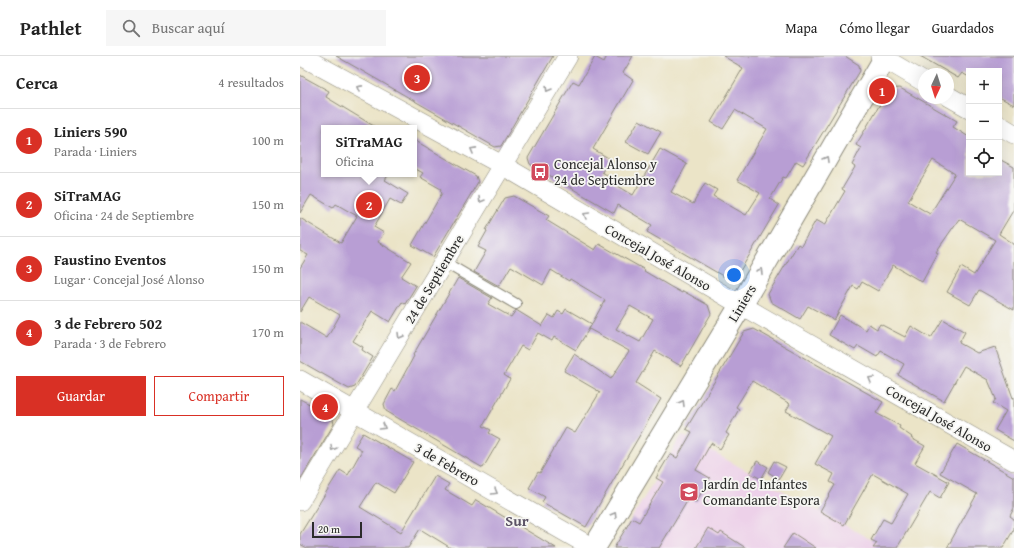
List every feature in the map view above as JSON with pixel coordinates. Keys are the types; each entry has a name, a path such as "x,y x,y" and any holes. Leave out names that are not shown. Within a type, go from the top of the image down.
{"street":[{"name":"Concejal José Alonso","path":"301,56 502,165 741,305 1014,461"},
{"name":"24 de Septiembre","path":"300,502 568,56"},
{"path":"883,57 918,78"},
{"name":"Liniers","path":"594,548 741,305 883,57"},
{"path":"954,99 966,106"},
{"path":"1002,127 1014,134"},
{"name":"3 de Febrero","path":"300,380 594,548"}],"lane":[{"path":"444,262 516,304"}],"shaded area":[{"path":"682,435 886,548 620,548 618,541"}],"building":[{"path":"336,56 553,56 501,146 495,147"},
{"path":"607,56 633,56 623,73 633,80 593,149 610,159 602,172 610,177 608,180 633,195 660,149 687,164 671,192 693,204 705,183 717,190 713,196 746,215 760,193 737,180 767,129 735,110 723,129 711,122 743,68 723,56 845,56 859,65 860,71 803,165 796,161 786,178 783,177 770,199 779,205 737,276 728,279 647,232 652,225 618,205 614,213 530,164 528,158 573,81 579,84 595,57 604,62"},
{"path":"920,56 1014,56 1014,105 1002,99 1002,68 966,68 966,75 962,73 958,78 954,76 954,68 941,68"},
{"path":"300,75 329,91 326,97 372,125 321,125 321,177 387,177 385,180 408,194 401,205 390,199 374,227 384,233 378,242 411,262 401,277 416,286 405,304 402,302 390,322 372,311 353,341 363,347 362,350 373,357 355,387 349,389 300,361 300,322 327,338 340,315 309,297 300,312 300,268 308,255 300,251 300,218 341,243 357,216 336,204 333,208 311,195 300,213"},
{"path":"900,88 918,98 918,104 928,104 957,121 953,127 966,135 966,176 1002,176 1002,161 1014,167 1014,209 999,234 1014,244 1014,310 979,290 970,305 947,292 961,267 974,275 995,240 959,219 936,252 938,253 922,282 893,265 878,291 862,282 858,289 853,286 834,320 808,306 800,319 771,302 768,294 798,244 801,246 816,220 825,225 845,191 842,189 855,167 852,165 861,148 856,145 889,89","holes":["933,160 955,174 930,214 908,201"]},
{"path":"639,120 661,132 648,154 626,142"},
{"path":"417,142 476,176 478,182 433,257 412,245 442,193 440,191 441,189 420,177 423,173 417,170"},
{"path":"514,196 549,216 546,220 595,250 599,244 645,270 644,271 671,287 682,293 683,291 708,305 711,314 681,366 655,351 636,383 661,399 586,527 542,502 545,497 529,488 538,472 540,473 566,428 575,433 600,392 564,371 574,354 611,379 629,351 589,329 605,300 570,279 569,281 551,270 543,285 511,266 499,286 474,272 486,251 478,247 505,198","holes":["630,306 653,319 640,342 616,329"]},
{"path":"458,278 492,298 488,304 511,317 516,310 542,326 549,315 554,318 558,311 563,314 566,309 592,324 576,350 554,337 552,341 538,333 528,350 521,346 504,375 510,379 483,426 491,430 489,433 500,439 483,468 386,411 384,404 392,389 395,391 414,356 413,355"},
{"path":"840,315 866,330 869,324 877,329 880,324 905,337 911,326 931,338 943,319 965,332 959,343 977,353 995,347 1013,398 1014,397 1014,441 995,430 1006,411 993,403 996,399 988,380 964,366 944,401 898,375 904,364 881,351 877,357 858,346 855,350 829,335"},
{"path":"754,329 883,402 876,413 900,426 899,428 912,437 911,438 925,446 915,463 949,482 940,498 930,492 897,548 873,548 877,543 871,540 883,519 891,523 908,494 873,474 844,525 820,511 835,485 830,482 834,474 815,464 831,436 786,411 790,404 752,381 736,407 739,409 726,433 729,435 720,449 711,443 696,470 710,478 696,502 689,498 659,548 614,548 632,518 639,522 663,482 656,478 670,454 677,458 692,432 686,429 744,332"},
{"path":"300,399 332,416 334,424 300,480"},
{"path":"363,433 413,462 394,493 376,482 360,507 401,532 435,476 449,484 445,490 472,506 476,500 556,548 451,548 420,529 408,548 307,548 300,544 300,534 340,470 348,475 362,450 355,446"},
{"path":"957,444 1014,477 1014,508 1010,516 1014,519 1014,529 1003,548 947,548 977,494 940,473"},
{"path":"757,461 768,467 761,479 750,473"},
{"path":"774,461 786,467 779,479 768,472"},
{"path":"708,528 719,535 721,532 746,548 696,548"},
{"path":"793,533 816,548 783,548"}],"place":[{"name":"Faustino Eventos","path":"417,78"},
{"name":"Liniers 590","path":"882,91"},
{"name":"Concejal Alonso y 24 de Septiembre","path":"540,172"},
{"name":"SiTraMAG","path":"369,205"},
{"name":"3 de Febrero 502","path":"325,407"},
{"name":"Jardín de Infantes Comandante Espora","path":"689,492"}],"district":[{"name":"Sur","path":"517,521"}]}
